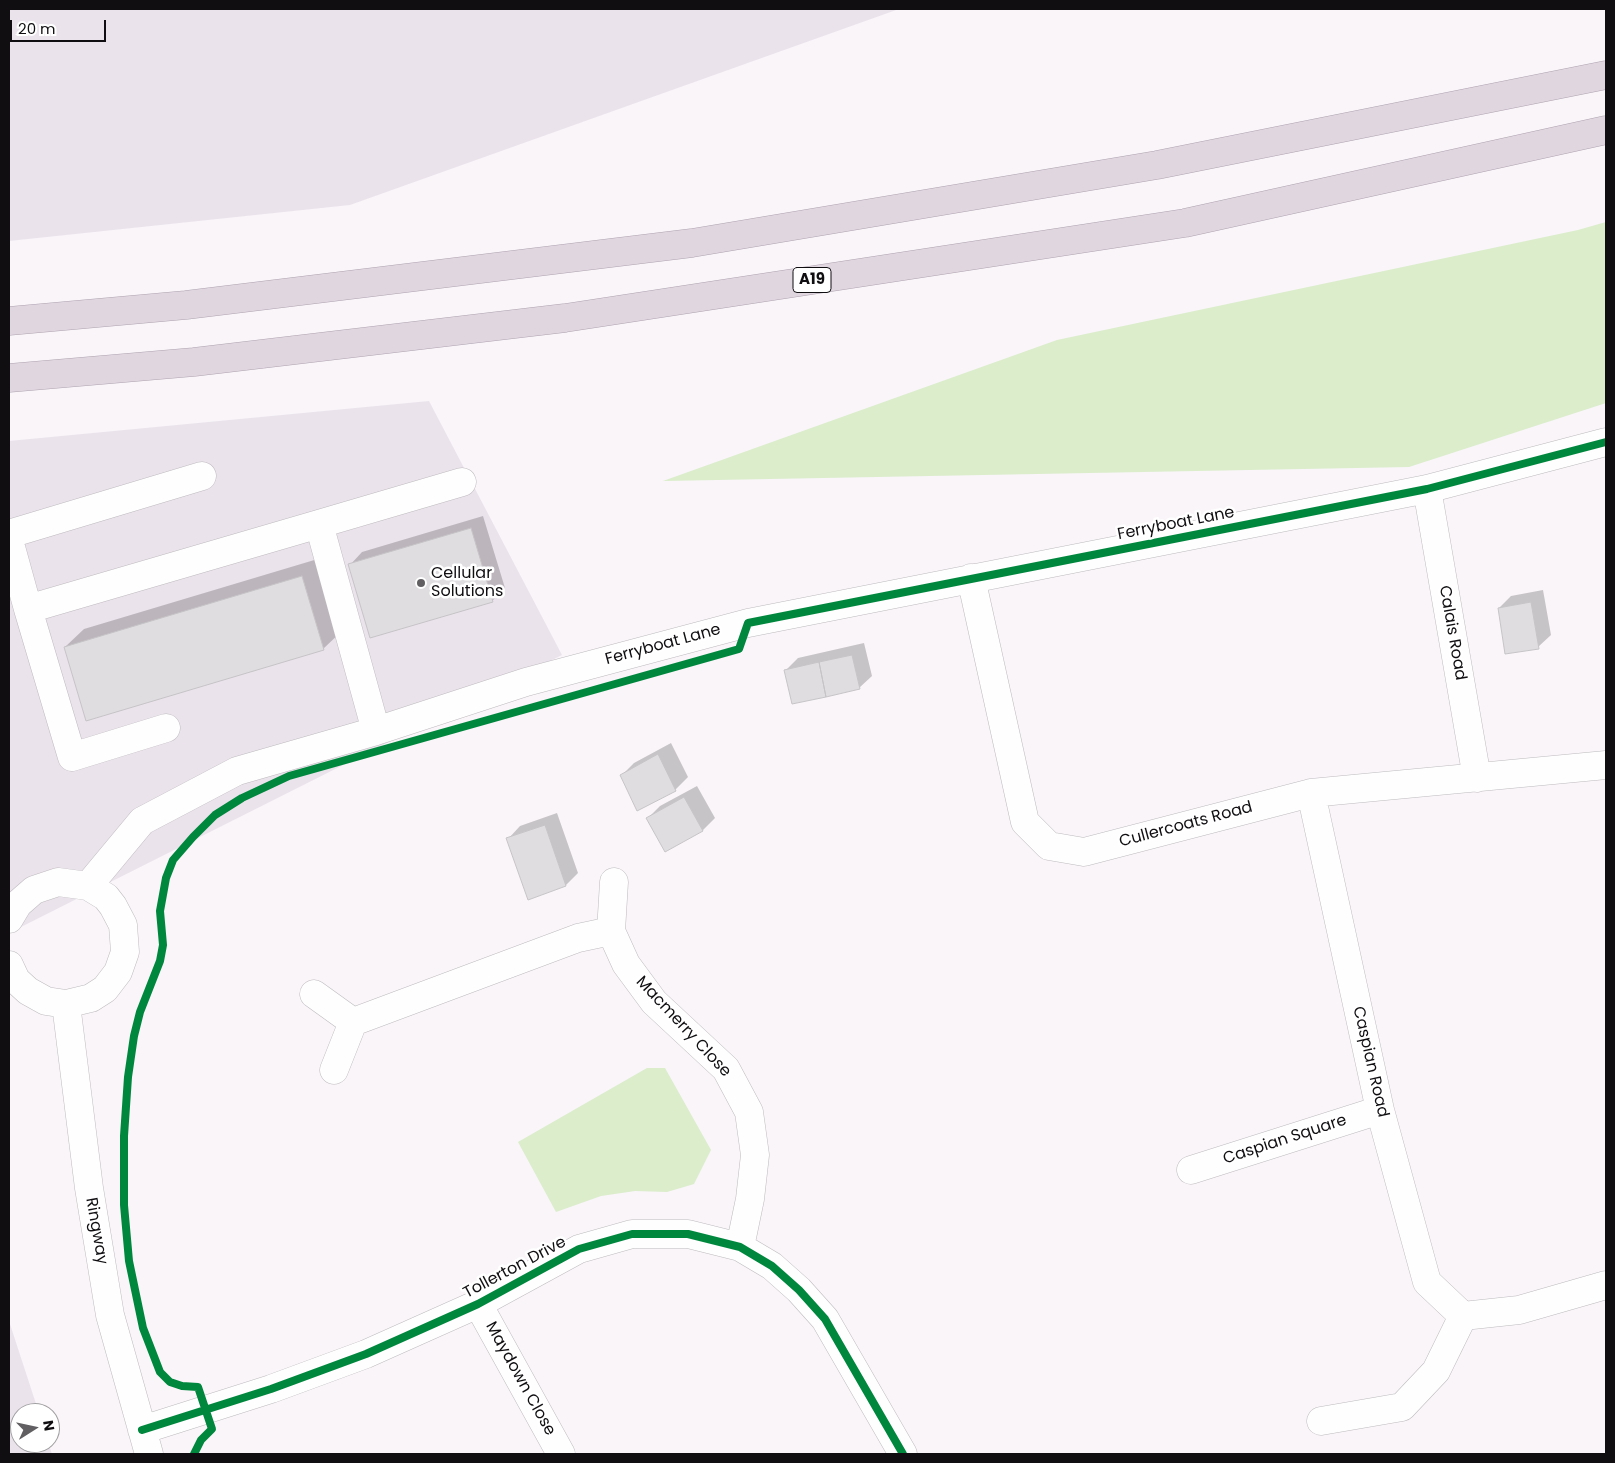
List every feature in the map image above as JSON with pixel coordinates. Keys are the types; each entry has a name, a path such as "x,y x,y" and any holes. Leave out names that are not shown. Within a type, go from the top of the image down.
{"highway":[{"path":"9,321 186,305 692,243 1157,165 1606,75"},
{"name":"A19","path":"9,378 194,362 565,318 1185,223 1606,130"}],"street":[{"name":"Ferryboat Lane","path":"88,886 142,821 237,771 376,731 526,682 748,623 1427,489 1606,442"},
{"path":"9,534 202,476"},
{"path":"28,609 462,482"},
{"name":"Calais Road","path":"1427,489 1478,778"},
{"path":"318,524 376,731"},
{"path":"9,540 72,757 166,728"},
{"name":"Cullercoats Road","path":"971,578 1025,822 1049,846 1084,852 1311,793 1606,765"},
{"name":"Caspian Road","path":"1311,793 1380,1110 1427,1282 1463,1316"},
{"path":"9,919 18,904 34,890 58,882 88,886 106,897 113,906 123,924 125,952 118,972 105,989 91,998 66,1004 46,1001 28,991 16,980 9,965"},
{"path":"334,1070 353,1022 578,938 611,931 614,882"},
{"name":"Macmerry Close","path":"611,931 626,964 654,1002 726,1070 749,1112 755,1155 750,1199 740,1247"},
{"path":"314,994 353,1022"},
{"name":"Ringway","path":"66,1004 89,1188 110,1316 146,1442"},
{"name":"Caspian Square","path":"1191,1170 1380,1110"},
{"name":"Tollerton Drive","path":"146,1442 271,1389 366,1354 478,1304 579,1249 632,1234 688,1234 740,1247 772,1266 799,1290 825,1319 904,1454"},
{"path":"1321,1421 1402,1407 1436,1371 1463,1316 1519,1310 1606,1285"},
{"name":"Maydown Close","path":"478,1304 561,1454"}],"shaded area":[{"path":"9,9 899,9 350,205 9,241"},
{"path":"429,401 562,655 9,933 9,441"},
{"path":"9,1321 36,1403 10,1403 10,1453 52,1454 9,1454"}],"green space":[{"path":"1606,222 1606,403 1409,467 663,481 1057,340 1578,230"},
{"path":"647,1068 665,1068 711,1150 694,1184 667,1192 635,1191 601,1196 556,1212 518,1142"}],"building":[{"name":"Cellular Solutions","path":"471,528 493,602 370,638 348,564"},
{"path":"302,576 324,650 86,721 64,647"},
{"path":"1531,602 1539,649 1505,654 1498,608"},
{"path":"852,655 860,689 826,697 819,662"},
{"path":"819,662 826,697 792,704 784,670"},
{"path":"658,754 676,791 637,811 620,775"},
{"path":"684,797 703,831 665,852 646,818"},
{"path":"545,825 566,886 528,900 506,838"}],"cycle path":[{"path":"194,1454 201,1440 212,1429 198,1387 182,1386 170,1382 160,1372 143,1328 129,1261 124,1205 124,1136 128,1077 134,1036 140,1012 160,961 163,945 160,911 166,878 173,860 215,815 242,798 289,776 739,649 748,623 1427,489 1606,442"},
{"path":"142,1430 271,1389 366,1354 478,1304 579,1249 632,1234 688,1234 740,1247 772,1266 799,1290 825,1319 903,1454"}],"place":[{"name":"Cellular Solutions","path":"421,583"}]}
